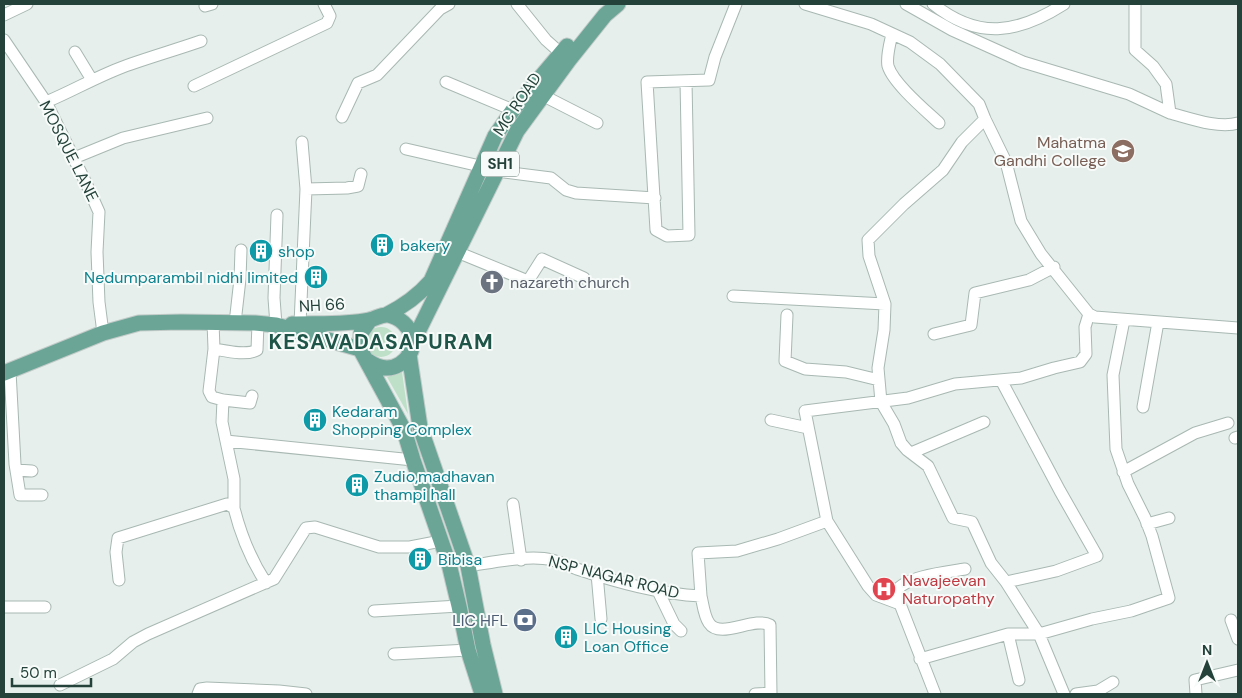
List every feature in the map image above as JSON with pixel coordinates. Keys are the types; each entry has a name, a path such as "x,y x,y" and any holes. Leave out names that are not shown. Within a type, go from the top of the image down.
{"main road":[{"name":"MC ROAD","path":"411,349 517,131 542,95 565,56 604,4"},
{"name":"MC ROAD","path":"386,315 401,308 413,299 431,281 480,166 495,136 513,110 605,14 618,4"},
{"path":"386,315 404,322 411,332 411,349 420,427 468,566 483,645 495,694"},
{"name":"NH 66","path":"276,325 370,320 386,315"},
{"name":"NH 66","path":"364,355 360,333 370,320"},
{"path":"7,372 103,333 139,323 213,322 276,325 364,355 382,368 390,368 405,361 411,349"},
{"path":"364,355 404,430 441,541 460,606 468,650 482,694"},
{"path":"404,430 420,427"}],"street":[{"path":"4,15 27,4"},
{"path":"194,86 325,24 330,20 330,16 324,4"},
{"path":"342,117 358,83 377,75 440,9 449,4"},
{"path":"517,4 546,40 565,56"},
{"path":"686,81 690,235 667,236 656,230 647,82 709,80 715,57 736,4"},
{"path":"805,4 871,24 910,42 940,64 979,104 1006,162 1021,221 1041,254 1089,314 1095,317 1124,320 1238,328"},
{"path":"906,4 952,30 1023,62 1129,94 1170,113 1231,125 1238,123"},
{"path":"933,4 949,16 972,27 991,29 1020,25 1064,4"},
{"path":"1135,4 1135,50 1153,66 1166,84 1170,113"},
{"path":"892,34 888,66 910,96 939,123"},
{"name":"MOSQUE LANE","path":"4,40 46,102 99,212 97,252 99,302 103,333"},
{"path":"46,102 130,64 201,41"},
{"path":"75,52 92,80"},
{"path":"446,82 513,110"},
{"path":"542,95 597,123"},
{"path":"74,158 123,138 207,118"},
{"path":"985,119 962,142 943,170 904,204 868,240 869,256 886,304 878,368 881,402 894,424 901,443 928,466 953,518 972,522 991,563 1006,582 1039,634 1064,694"},
{"path":"300,324 306,189 302,142"},
{"path":"406,149 480,166"},
{"path":"496,171 551,178 566,190 576,193 655,198"},
{"path":"306,189 358,186 361,174"},
{"path":"276,325 274,298 278,215"},
{"path":"235,323 241,250"},
{"path":"457,252 528,281 542,259 584,278"},
{"path":"934,334 971,325 975,293 1029,280 1054,268"},
{"path":"733,296 886,304"},
{"path":"900,604 876,595 868,586 828,521 805,411 908,398 955,384 1021,378 1080,362 1086,354 1086,327 1089,314"},
{"path":"787,315 785,361 805,369 846,372 879,380"},
{"path":"920,659 1008,634 1039,634 1092,619 1131,611 1169,598 1147,524 1123,472 1116,449 1113,375 1124,320"},
{"path":"213,322 214,349 209,391 212,397 250,403 252,396"},
{"path":"1144,407 1158,322"},
{"path":"214,349 242,352 257,350 258,323"},
{"path":"7,372 20,495 42,495"},
{"path":"1001,380 1060,491 1098,556 1056,571 1006,582"},
{"path":"222,400 222,422 234,479 234,508 244,542 255,567 266,583"},
{"path":"771,420 808,428"},
{"path":"911,453 984,422"},
{"path":"1123,472 1195,433 1228,423"},
{"path":"226,440 413,460"},
{"path":"16,470 32,471"},
{"path":"119,580 116,552 118,538 227,504 234,508"},
{"path":"513,504 521,560"},
{"path":"1147,524 1169,518"},
{"name":"NSP NAGAR ROAD","path":"468,566 521,560 551,559 658,591 701,596 698,553 737,551 828,521"},
{"path":"60,684 113,659 133,642 148,634 274,579 306,528 315,527 379,547 410,547 441,541"},
{"path":"935,694 920,659 900,604 897,590 900,586 923,577 964,569"},
{"path":"598,574 601,619"},
{"path":"658,591 674,624 681,631"},
{"path":"701,596 707,620 712,627 721,630 762,622 770,625 770,693 755,694"},
{"path":"374,611 460,606"},
{"path":"4,608 45,607"},
{"path":"1231,620 1238,639"},
{"path":"1008,634 1019,680"},
{"path":"394,654 468,650"},
{"path":"1196,694 1195,680 1238,670"},
{"path":"1076,694 1098,691 1113,682"},
{"path":"198,694 200,689 206,688 306,694"}],"green space":[{"path":"381,327 392,331 396,342 392,353 381,357 370,353 366,342 370,331"},
{"path":"402,372 408,414 387,377"}],"place":[{"name":"Mahatma Gandhi College","path":"1123,151"},
{"name":"bakery","path":"382,245"},
{"name":"shop","path":"261,251"},
{"name":"Nedumparambil nidhi limited","path":"316,277"},
{"name":"nazareth church","path":"492,282"},
{"name":"Kedaram Shopping Complex","path":"315,420"},
{"name":"Zudio,madhavan thampi hall","path":"357,485"},
{"name":"Bibisa","path":"420,559"},
{"name":"Navajeevan Naturopathy","path":"884,589"},
{"name":"LIC HFL","path":"525,620"},
{"name":"LIC Housing Loan Office","path":"566,637"}],"district":[{"name":"KESAVADASAPURAM","path":"381,342"}]}
